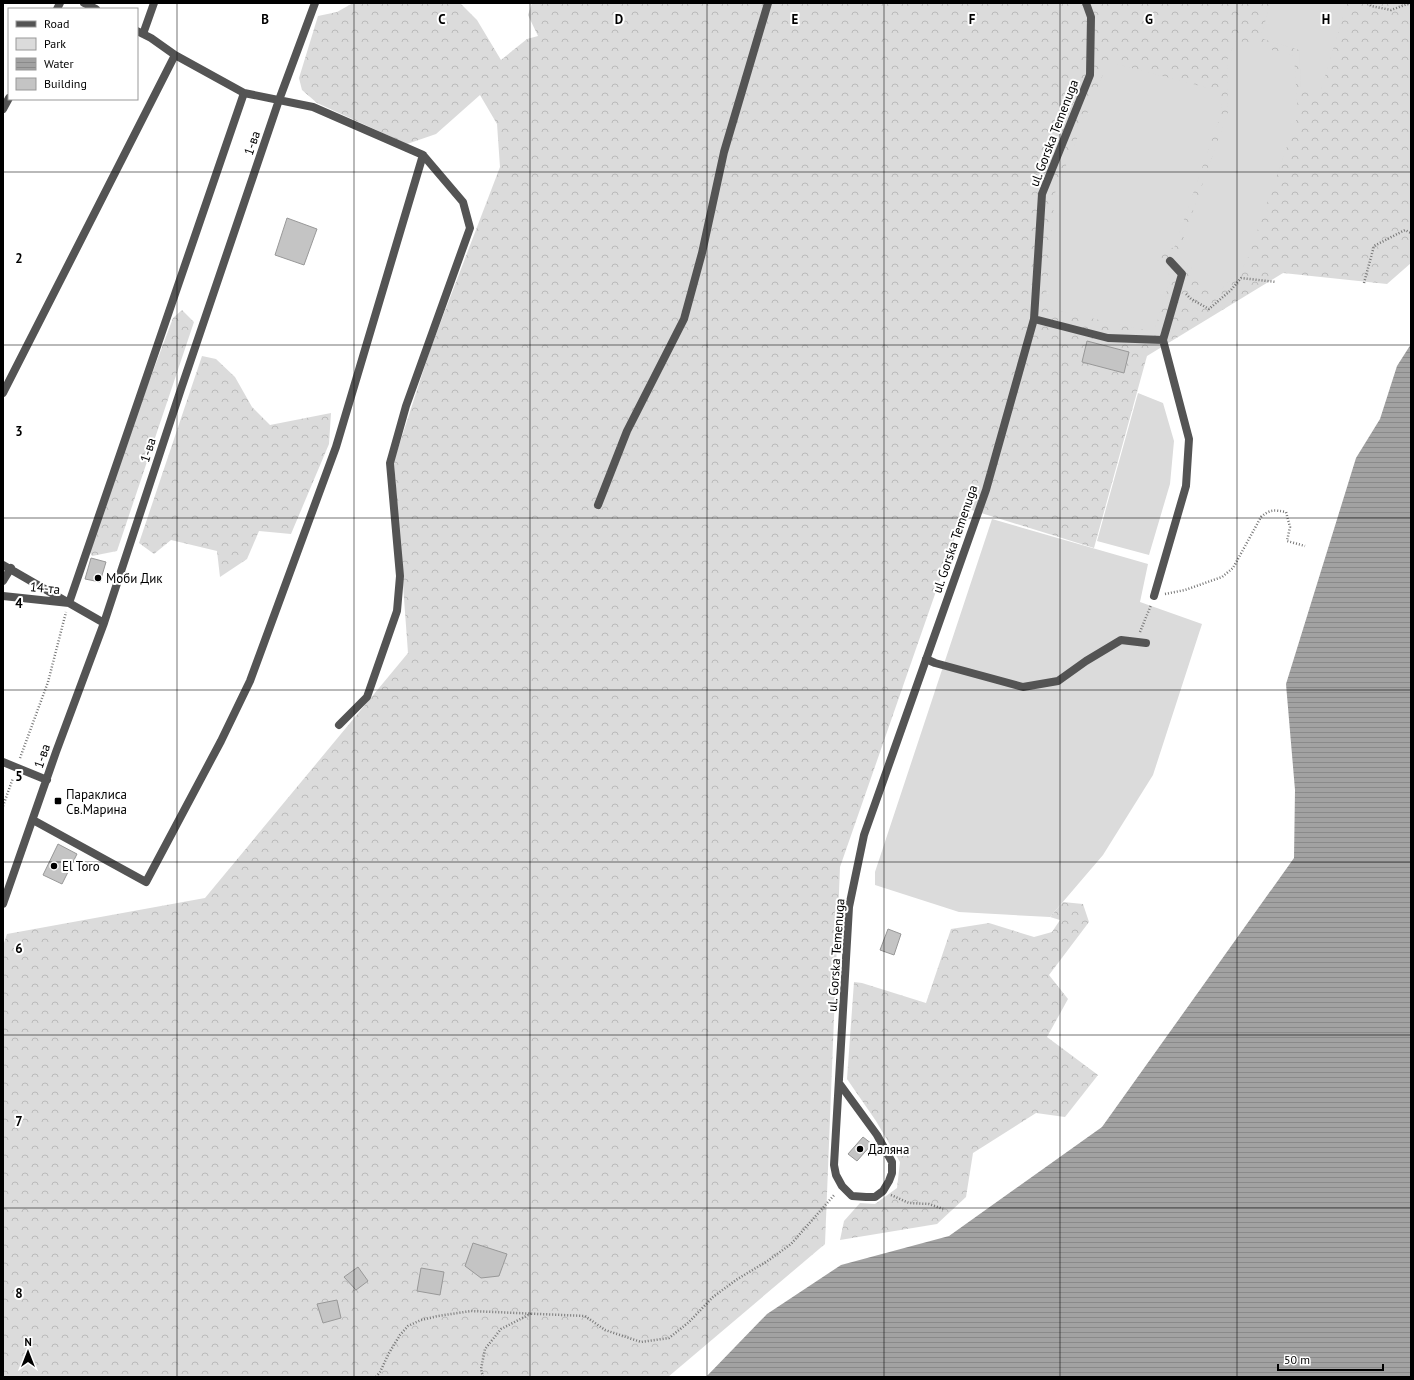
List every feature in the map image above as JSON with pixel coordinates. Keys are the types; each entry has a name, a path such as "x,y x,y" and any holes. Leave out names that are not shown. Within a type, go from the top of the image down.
{"street":[{"path":"84,3 94,8"},
{"path":"154,3 140,32 175,55 244,93 313,107 423,155 463,202 470,228 406,406 390,463 400,576 397,611 367,697 339,725"},
{"name":"1-ва","path":"3,904 46,780 104,623 181,389 279,100 315,3"},
{"path":"598,505 627,431 684,319 702,253 724,152 768,3"},
{"name":"ul. Gorska Temenuga","path":"842,1186 836,1175 834,1165 849,907 864,835 986,490 1034,319 1042,194 1090,75 1092,16 1086,3"},
{"path":"3,394 175,55"},
{"path":"3,565 11,568 69,603 244,93"},
{"path":"3,109 8,100"},
{"path":"33,820 146,882 221,741 250,681 336,447 423,155"},
{"path":"1154,596 1186,486 1189,439 1163,340 1182,274 1170,261"},
{"path":"1034,319 1108,338 1163,340"},
{"path":"3,581 11,568"},
{"name":"14-та","path":"3,596 69,603 104,623"},
{"path":"926,659 935,663 1023,687 1058,681 1086,661 1121,640 1146,643"},
{"path":"3,762 46,780"},
{"path":"839,1083 877,1135 892,1162 892,1173 889,1181 883,1191 875,1197 852,1196 842,1186"}],"path":[{"path":"1368,3 1371,6 1391,10 1410,3"},
{"path":"1364,283 1374,246 1405,230 1411,232"},
{"path":"1179,286 1191,299 1209,309 1231,290 1241,278 1276,282"},
{"path":"1136,642 1154,596 1185,590 1222,577 1233,568 1261,517 1268,511 1278,510 1286,512 1290,527 1287,541 1305,546"},
{"path":"3,806 48,682 69,603"},
{"path":"376,1377 380,1372 389,1352 408,1326 421,1320 471,1311 584,1316 604,1330 641,1342 669,1338 689,1322 713,1297 736,1280 769,1260 790,1244 842,1186"},
{"path":"883,1191 909,1203 929,1204 943,1209"},
{"path":"483,1377 480,1369 485,1349 501,1329 532,1313"}],"green space":[{"path":"353,3 460,3 477,20 501,60 527,39 538,36 528,15 532,3 1411,3 1411,263 1387,284 1283,273 1147,356 1094,548 965,508 840,867 825,1244 668,1377 3,1377 3,946 7,934 205,898 408,653 394,461 430,350 500,167 497,124 480,95 436,134 407,144 317,103 302,90 299,78 318,16 337,12"},
{"path":"1271,3 1347,3 1320,93 1301,87 1299,50 1260,38"},
{"path":"1236,40 1294,56 1298,115 1246,263 1221,290 1203,289 1193,269 1176,259 1228,112 1227,60"},
{"path":"1108,62 1220,91 1222,111 1174,248 1165,247 1160,262 1171,277 1154,332 1045,308 1055,193"},
{"path":"182,310 194,322 117,551 92,556 87,547 173,318"},
{"path":"202,356 216,359 235,377 252,407 270,425 331,413 329,444 291,534 259,531 247,559 220,577 217,551 171,540 154,554 139,543"},
{"path":"1138,393 1163,403 1174,441 1170,484 1149,555 1097,541"},
{"path":"992,519 1148,564 1140,602 1202,624 1153,775 1103,855 1050,917 959,912 875,885 875,872"},
{"path":"1063,902 1083,904 1089,922 1049,975 1068,999 1047,1037 1098,1075 1065,1117 1036,1113 973,1153 966,1197 937,1224 840,1240 844,1221 860,1203 875,1204 897,1188 900,1162 876,1121 847,1079 854,982 862,983 926,1003 951,929 989,923 1034,937 1052,932 1060,920 1050,917"}],"water":[{"path":"1411,344 1411,1377 706,1377 767,1314 841,1265 949,1236 1102,1127 1294,858 1295,790 1286,684 1356,458 1380,419 1397,366"}],"building":[{"path":"287,218 317,229 304,265 275,255"},
{"path":"1087,341 1129,352 1124,373 1082,362"},
{"path":"91,558 106,562 100,582 85,579"},
{"path":"58,844 77,854 62,884 43,875"},
{"path":"888,929 901,934 894,955 880,950"},
{"name":"Даляна","path":"863,1137 872,1144 857,1161 848,1154"},
{"path":"473,1243 507,1254 499,1276 481,1278 465,1266"},
{"path":"358,1267 368,1281 356,1290 344,1277"},
{"path":"421,1268 444,1272 440,1295 417,1291"},
{"path":"337,1300 341,1318 323,1323 317,1304"}],"place":[{"name":"Моби Дик","path":"98,578"},
{"name":"Параклиса Св.Марина","path":"58,801"},
{"name":"El Toro","path":"54,866"},
{"name":"Даляна","path":"860,1149"}]}
